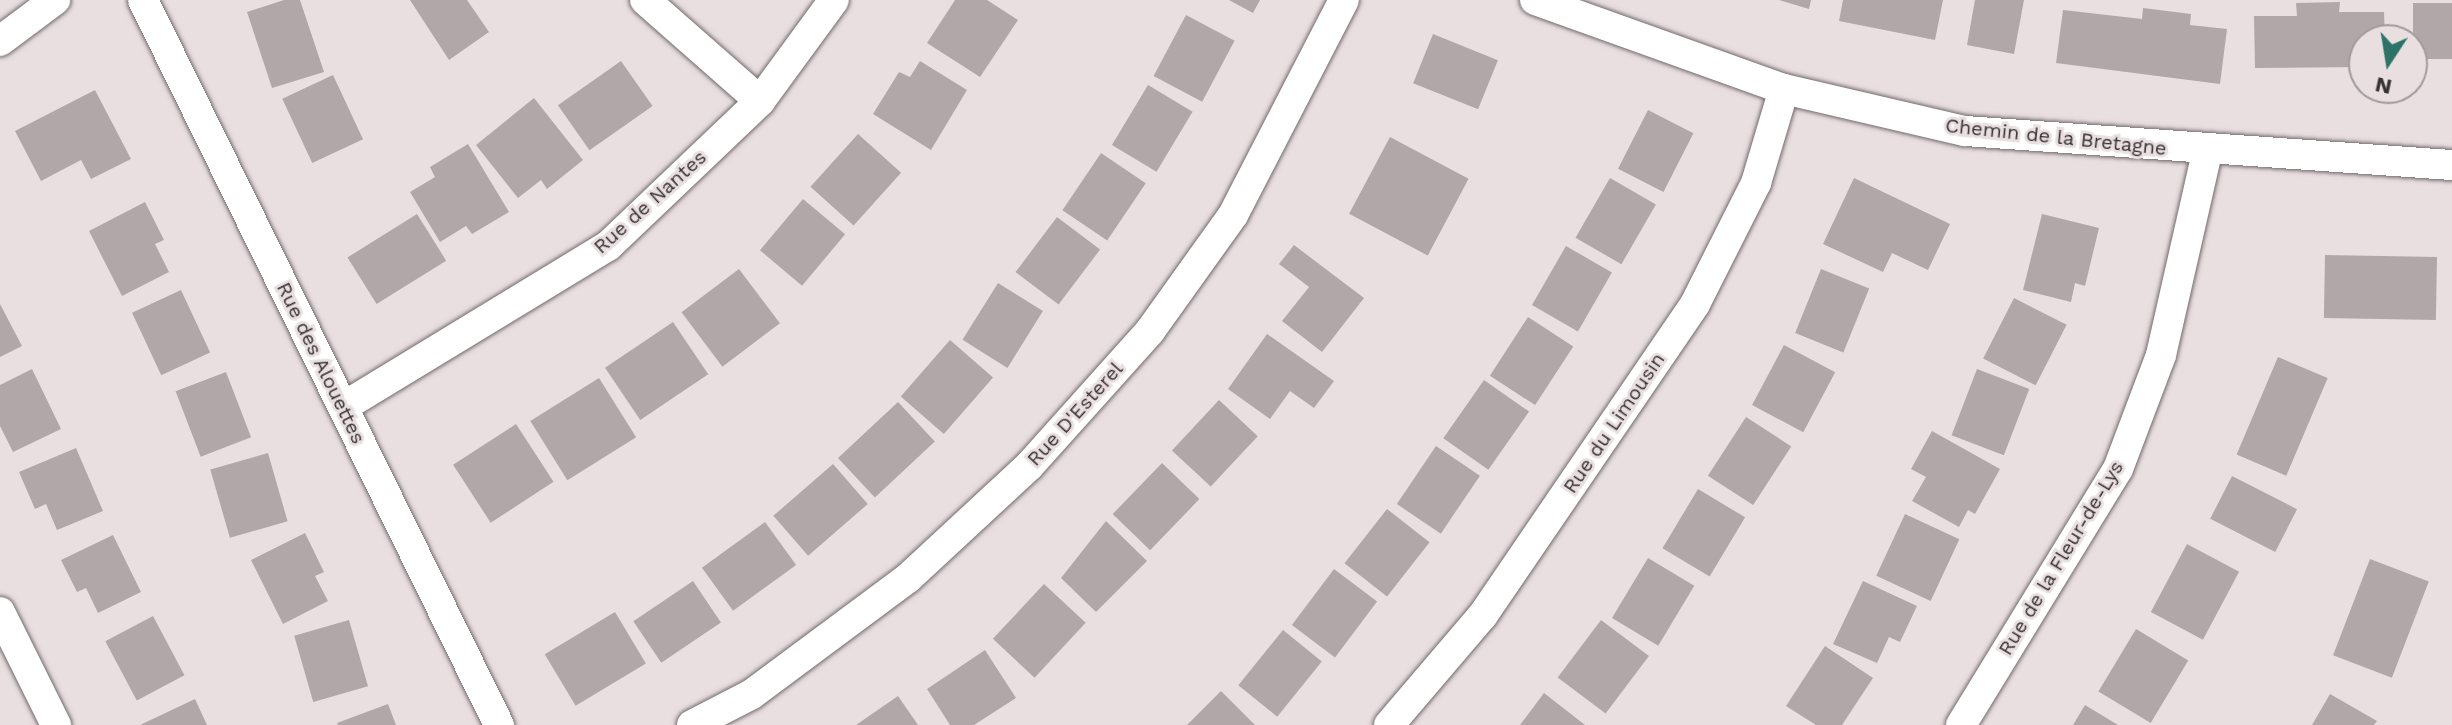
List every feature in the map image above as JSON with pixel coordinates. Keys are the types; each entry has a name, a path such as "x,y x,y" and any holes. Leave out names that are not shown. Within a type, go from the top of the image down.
{"street":[{"path":"0,41 55,0"},
{"name":"Rue des Alouettes","path":"143,0 499,725"},
{"path":"645,0 760,101"},
{"name":"Rue de Nantes","path":"343,407 608,246 760,101 834,0"},
{"name":"Rue D'Esterel","path":"692,725 752,694 908,578 1029,466 1150,331 1233,215 1344,0"},
{"name":"Chemin de la Bretagne","path":"1535,0 1784,89 1965,131 2207,152 2452,165"},
{"name":"Rue du Limousin","path":"1389,725 1483,615 1695,304 1756,183 1784,89"},
{"name":"Rue de la Fleur-de-Lys","path":"1961,725 2118,469 2161,355 2207,152"},
{"path":"0,612 56,725"}],"building":[{"path":"284,0 300,0 324,72 272,88 247,12"},
{"path":"410,0 467,0 489,32 449,60"},
{"path":"955,0 987,0 1018,20 980,77 927,43"},
{"path":"1229,0 1260,0 1253,13"},
{"path":"1779,0 1811,0 1809,9"},
{"path":"1843,0 1943,0 1935,40 1839,21"},
{"path":"1975,0 2024,0 2014,54 1967,45"},
{"path":"2340,2 2339,12 2384,12 2384,24 2348,24 2348,67 2255,68 2254,16 2297,16 2296,3"},
{"path":"2413,3 2452,3 2452,59 2428,59 2428,24 2413,24"},
{"path":"2143,8 2191,14 2190,25 2227,29 2220,84 2056,63 2063,10 2142,19"},
{"path":"1186,15 1235,41 1202,102 1154,76"},
{"path":"1433,34 1498,60 1478,109 1413,83"},
{"path":"621,61 653,106 589,150 558,105"},
{"path":"920,61 967,90 931,150 873,114 899,72 910,77"},
{"path":"333,75 363,139 312,163 282,99"},
{"path":"1148,85 1193,112 1157,172 1112,145"},
{"path":"95,90 131,159 91,179 81,160 41,181 15,131"},
{"path":"534,98 583,160 547,189 541,180 518,198 476,145"},
{"path":"1648,110 1693,133 1663,192 1618,169"},
{"path":"858,134 901,173 854,226 810,187"},
{"path":"1390,137 1469,179 1428,256 1349,214"},
{"path":"468,144 509,212 472,234 466,226 440,242 410,192 435,177 430,167"},
{"path":"1101,153 1146,183 1107,240 1062,210"},
{"path":"1610,178 1656,204 1621,264 1576,238"},
{"path":"1854,178 1950,224 1928,270 1892,253 1883,272 1823,244"},
{"path":"803,199 845,234 802,286 760,250"},
{"path":"145,202 164,240 155,244 169,272 122,296 89,231"},
{"path":"417,214 446,261 377,304 347,257"},
{"path":"2042,214 2099,228 2085,286 2075,283 2071,302 2023,290"},
{"path":"1057,217 1100,249 1059,305 1015,272"},
{"path":"1294,245 1364,298 1322,352 1282,321 1309,287 1279,264"},
{"path":"1566,246 1612,272 1578,331 1532,305"},
{"path":"2325,255 2437,257 2436,320 2324,318"},
{"path":"739,269 780,323 722,367 681,312"},
{"path":"1821,269 1869,288 1843,352 1795,333"},
{"path":"998,283 1043,311 1007,368 962,340"},
{"path":"181,290 210,353 161,375 132,313"},
{"path":"2014,298 2067,325 2036,385 1983,359"},
{"path":"0,304 22,346 0,357"},
{"path":"1528,317 1573,346 1535,405 1490,376"},
{"path":"673,322 708,374 640,420 605,368"},
{"path":"1267,334 1334,381 1314,408 1290,391 1270,419 1228,389"},
{"path":"950,340 993,377 944,434 901,397"},
{"path":"1784,345 1835,372 1803,432 1752,405"},
{"path":"2278,357 2328,378 2286,476 2237,455"},
{"path":"32,369 61,429 13,452 0,426 0,385"},
{"path":"1977,369 2029,389 2004,455 1952,435"},
{"path":"226,372 251,437 201,457 176,391"},
{"path":"599,378 636,437 567,480 530,421"},
{"path":"1484,380 1529,412 1488,470 1443,438"},
{"path":"1219,400 1258,436 1211,487 1172,450"},
{"path":"898,402 935,441 875,497 838,458"},
{"path":"1746,417 1791,446 1753,505 1708,476"},
{"path":"516,424 554,482 491,523 453,465"},
{"path":"1932,431 2000,469 1975,514 1968,510 1959,527 1912,501 1926,477 1911,469"},
{"path":"1436,446 1480,476 1441,534 1397,504"},
{"path":"76,448 103,511 57,530 46,504 35,509 19,472"},
{"path":"268,453 288,521 230,538 210,470"},
{"path":"1162,463 1199,499 1150,550 1113,514"},
{"path":"833,464 868,504 808,556 773,516"},
{"path":"2232,476 2297,509 2275,552 2210,519"},
{"path":"1698,489 1745,517 1710,576 1662,548"},
{"path":"1387,509 1430,542 1387,597 1345,563"},
{"path":"1905,514 1959,539 1931,601 1876,576"},
{"path":"1106,521 1147,561 1096,612 1061,578"},
{"path":"765,522 796,565 733,611 702,568"},
{"path":"305,533 324,572 315,576 328,601 283,624 251,560"},
{"path":"113,535 141,592 98,613 86,588 77,592 61,560"},
{"path":"2187,544 2239,572 2203,640 2151,612"},
{"path":"1648,558 1694,586 1658,646 1612,618"},
{"path":"2370,559 2429,582 2392,678 2333,655"},
{"path":"1334,569 1377,601 1335,657 1292,625"},
{"path":"693,581 721,622 661,663 633,621"},
{"path":"1863,581 1917,606 1900,642 1889,637 1877,663 1833,644"},
{"path":"1044,584 1086,623 1035,678 993,639"},
{"path":"615,612 646,663 576,706 545,654"},
{"path":"153,616 184,675 137,701 105,641"},
{"path":"349,620 368,686 313,702 294,636"},
{"path":"1601,620 1649,656 1606,714 1558,678"},
{"path":"2136,629 2188,660 2151,723 2098,692"},
{"path":"1283,630 1322,661 1277,717 1238,685"},
{"path":"1825,646 1873,678 1842,725 1816,725 1786,706"},
{"path":"985,650 1016,698 974,725 950,725 927,689"},
{"path":"1221,691 1255,725 1187,725"},
{"path":"1544,693 1585,725 1520,725"},
{"path":"2330,694 2377,721 2374,725 2312,725"},
{"path":"898,696 918,725 856,725"},
{"path":"195,699 207,725 140,725"},
{"path":"388,704 396,725 337,723"},
{"path":"2085,705 2118,725 2073,725"}]}
